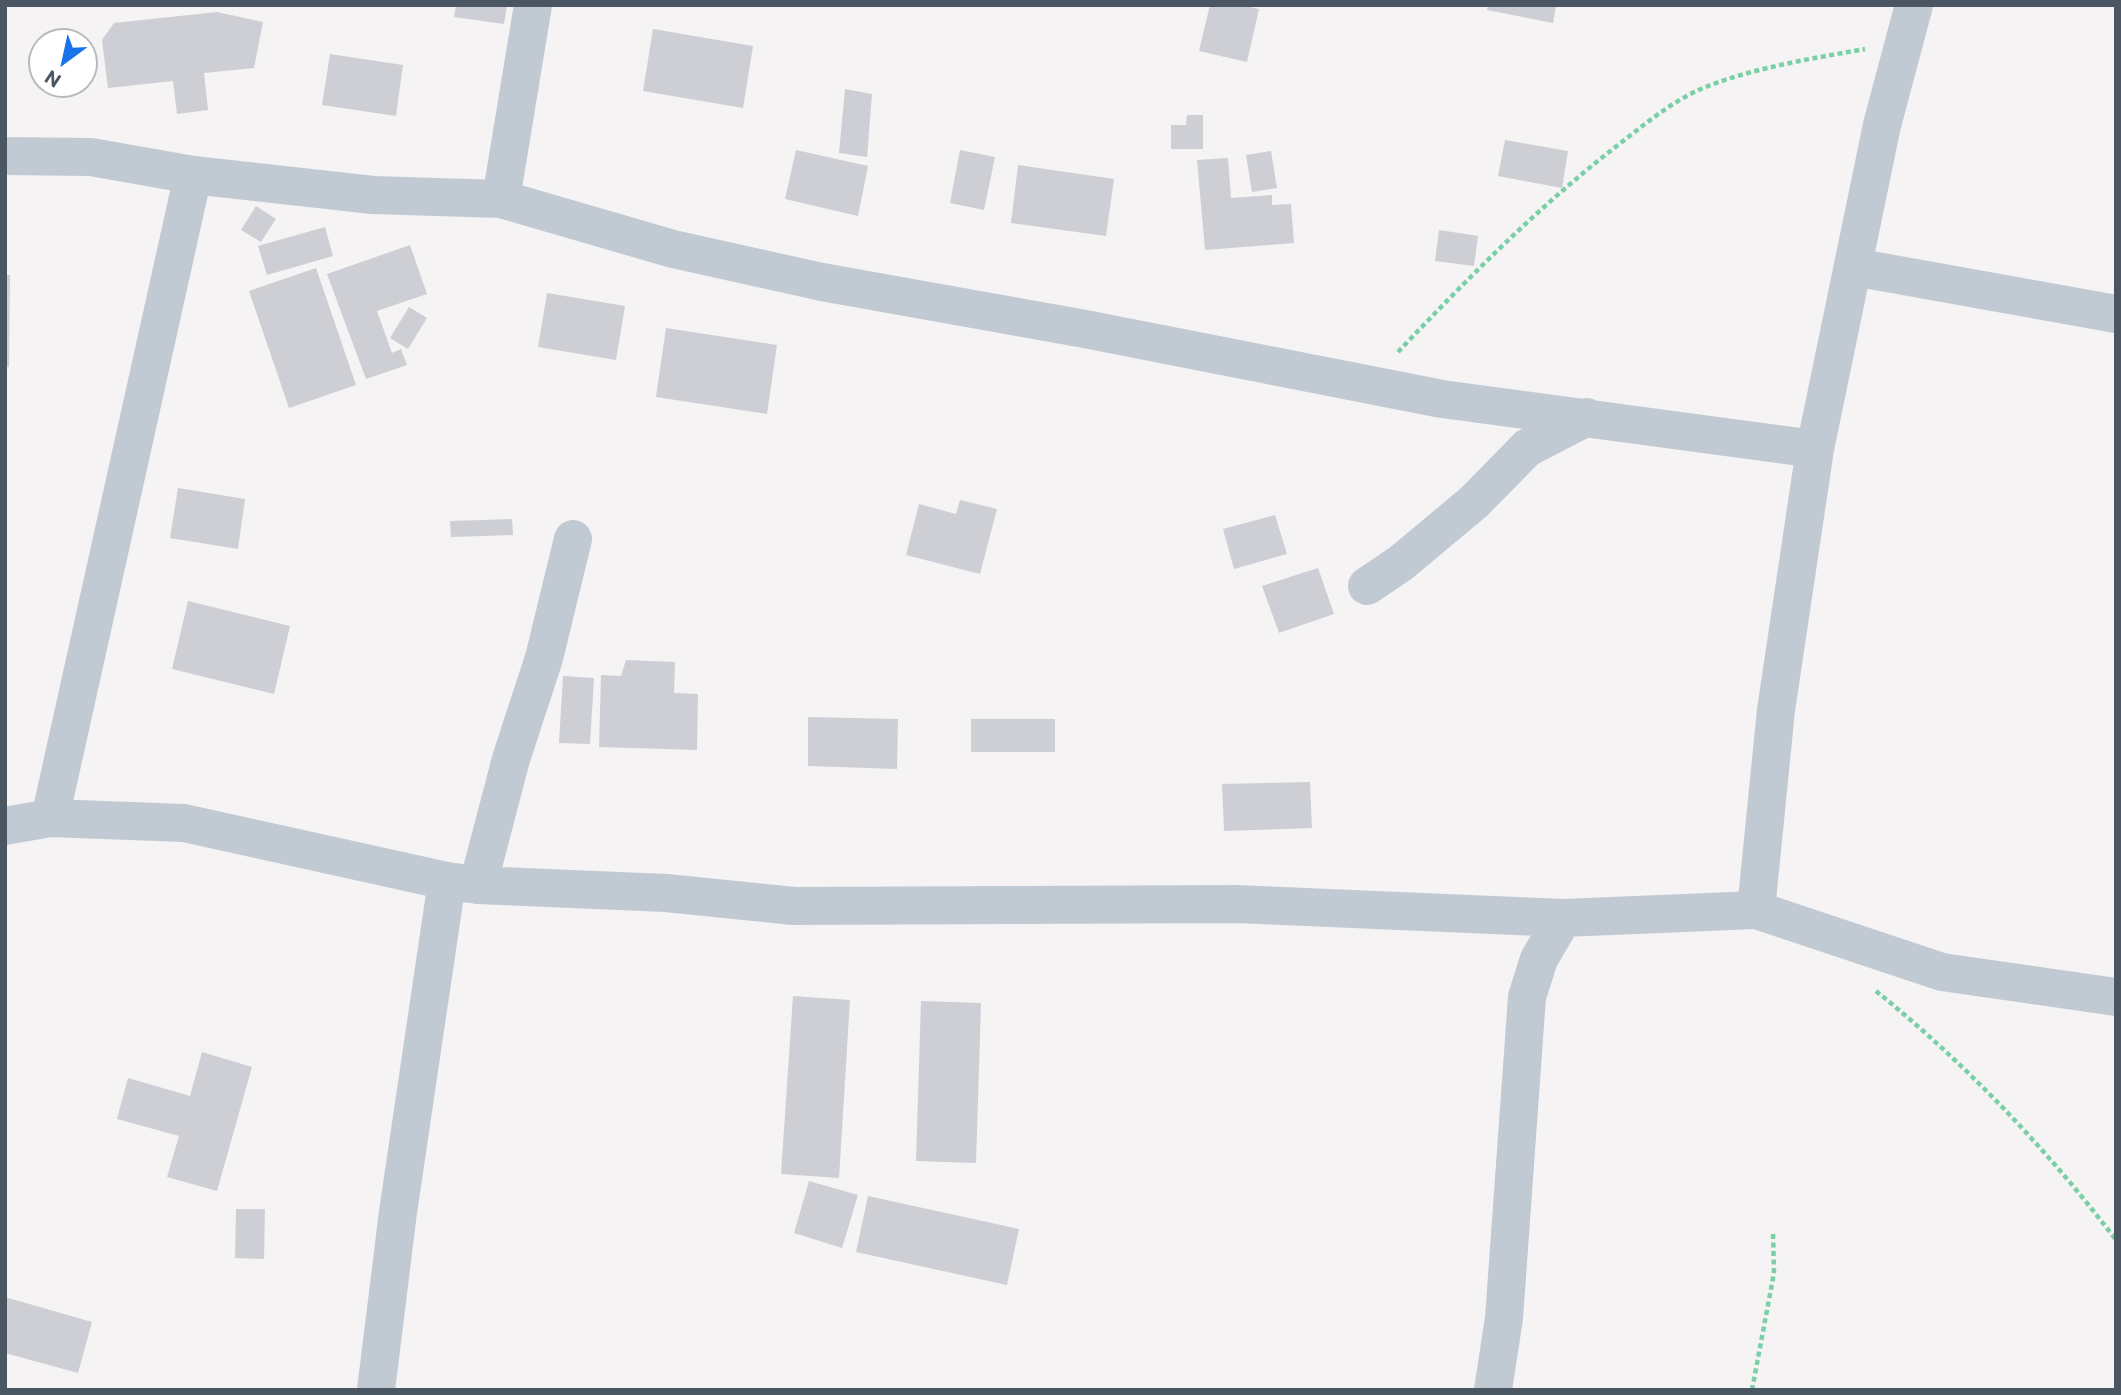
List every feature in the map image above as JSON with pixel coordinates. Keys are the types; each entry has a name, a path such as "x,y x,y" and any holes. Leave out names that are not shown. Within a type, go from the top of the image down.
{"street":[{"path":"501,199 533,5"},
{"path":"1756,910 1776,710 1815,449 1882,125 1913,5"},
{"path":"5,156 91,157 193,174 373,195 501,199 673,249 822,282 1443,399 1815,449"},
{"path":"50,818 193,174"},
{"path":"1854,267 2116,314"},
{"path":"1367,586 1401,563 1474,502 1527,448 1587,417"},
{"path":"376,1390 400,1198 463,883 511,759 544,658 573,539"},
{"path":"5,826 50,818 184,823 463,883 666,893 793,906 1236,904 1563,918 1756,910 1942,972 2116,997"},
{"path":"1493,1390 1504,1318 1527,997 1539,959 1563,918"}],"path":[{"path":"1368,384 1498,250 1593,164 1669,105 1714,83 1783,64 1904,41"},
{"path":"1876,990 1918,1025 1982,1086 2082,1196 2116,1240"},
{"path":"1752,1390 1774,1273 1773,1232"}],"building":[{"path":"456,5 507,5 504,24 454,17"},
{"path":"1210,5 1242,5 1259,9 1247,62 1199,51"},
{"path":"1488,5 1556,5 1553,23 1487,10"},
{"path":"217,12 263,22 254,68 204,73 208,110 177,114 173,81 108,88 102,40 114,23"},
{"path":"653,29 753,46 743,108 643,91"},
{"path":"330,54 403,65 396,116 322,105"},
{"path":"845,89 872,94 867,157 839,153"},
{"path":"1187,115 1203,115 1203,149 1171,149 1171,125 1186,125"},
{"path":"1505,140 1568,151 1562,188 1498,176"},
{"path":"796,150 868,166 858,216 785,199"},
{"path":"960,150 995,157 984,210 950,203"},
{"path":"1271,151 1277,188 1252,192 1246,155"},
{"path":"1228,158 1231,198 1272,195 1272,205 1291,204 1294,243 1205,250 1197,160"},
{"path":"1018,165 1114,179 1106,236 1011,223"},
{"path":"256,206 276,219 261,242 241,230"},
{"path":"325,227 333,256 267,275 258,246"},
{"path":"1439,230 1478,236 1474,266 1435,261"},
{"path":"410,245 427,294 377,311 392,353 401,349 407,365 366,379 327,274"},
{"path":"316,268 356,385 289,408 249,291"},
{"path":"5,275 10,275 9,367 5,367"},
{"path":"547,293 625,306 616,360 538,347"},
{"path":"409,307 427,318 408,349 390,338"},
{"path":"666,328 777,345 767,414 656,397"},
{"path":"178,488 245,499 238,549 170,538"},
{"path":"960,500 997,509 980,574 906,555 919,504 956,514"},
{"path":"1275,515 1287,554 1234,569 1223,529"},
{"path":"512,519 513,535 451,537 450,521"},
{"path":"1318,568 1334,614 1279,633 1262,586"},
{"path":"188,601 290,626 274,694 172,669"},
{"path":"626,660 675,662 674,693 698,694 697,750 599,747 601,675 621,676"},
{"path":"563,676 594,678 590,744 559,743"},
{"path":"808,717 898,719 897,769 808,766"},
{"path":"971,719 1055,719 1055,752 971,752"},
{"path":"1310,782 1312,828 1224,831 1222,784"},
{"path":"793,996 850,1000 839,1178 781,1174"},
{"path":"921,1001 981,1003 976,1163 916,1161"},
{"path":"202,1052 252,1067 217,1191 167,1177 179,1136 117,1119 128,1078 190,1096"},
{"path":"809,1181 858,1195 842,1248 794,1233"},
{"path":"868,1196 1019,1229 1007,1285 856,1252"},
{"path":"236,1209 265,1209 264,1259 235,1258"},
{"path":"5,1297 92,1322 78,1373 5,1353"}]}
